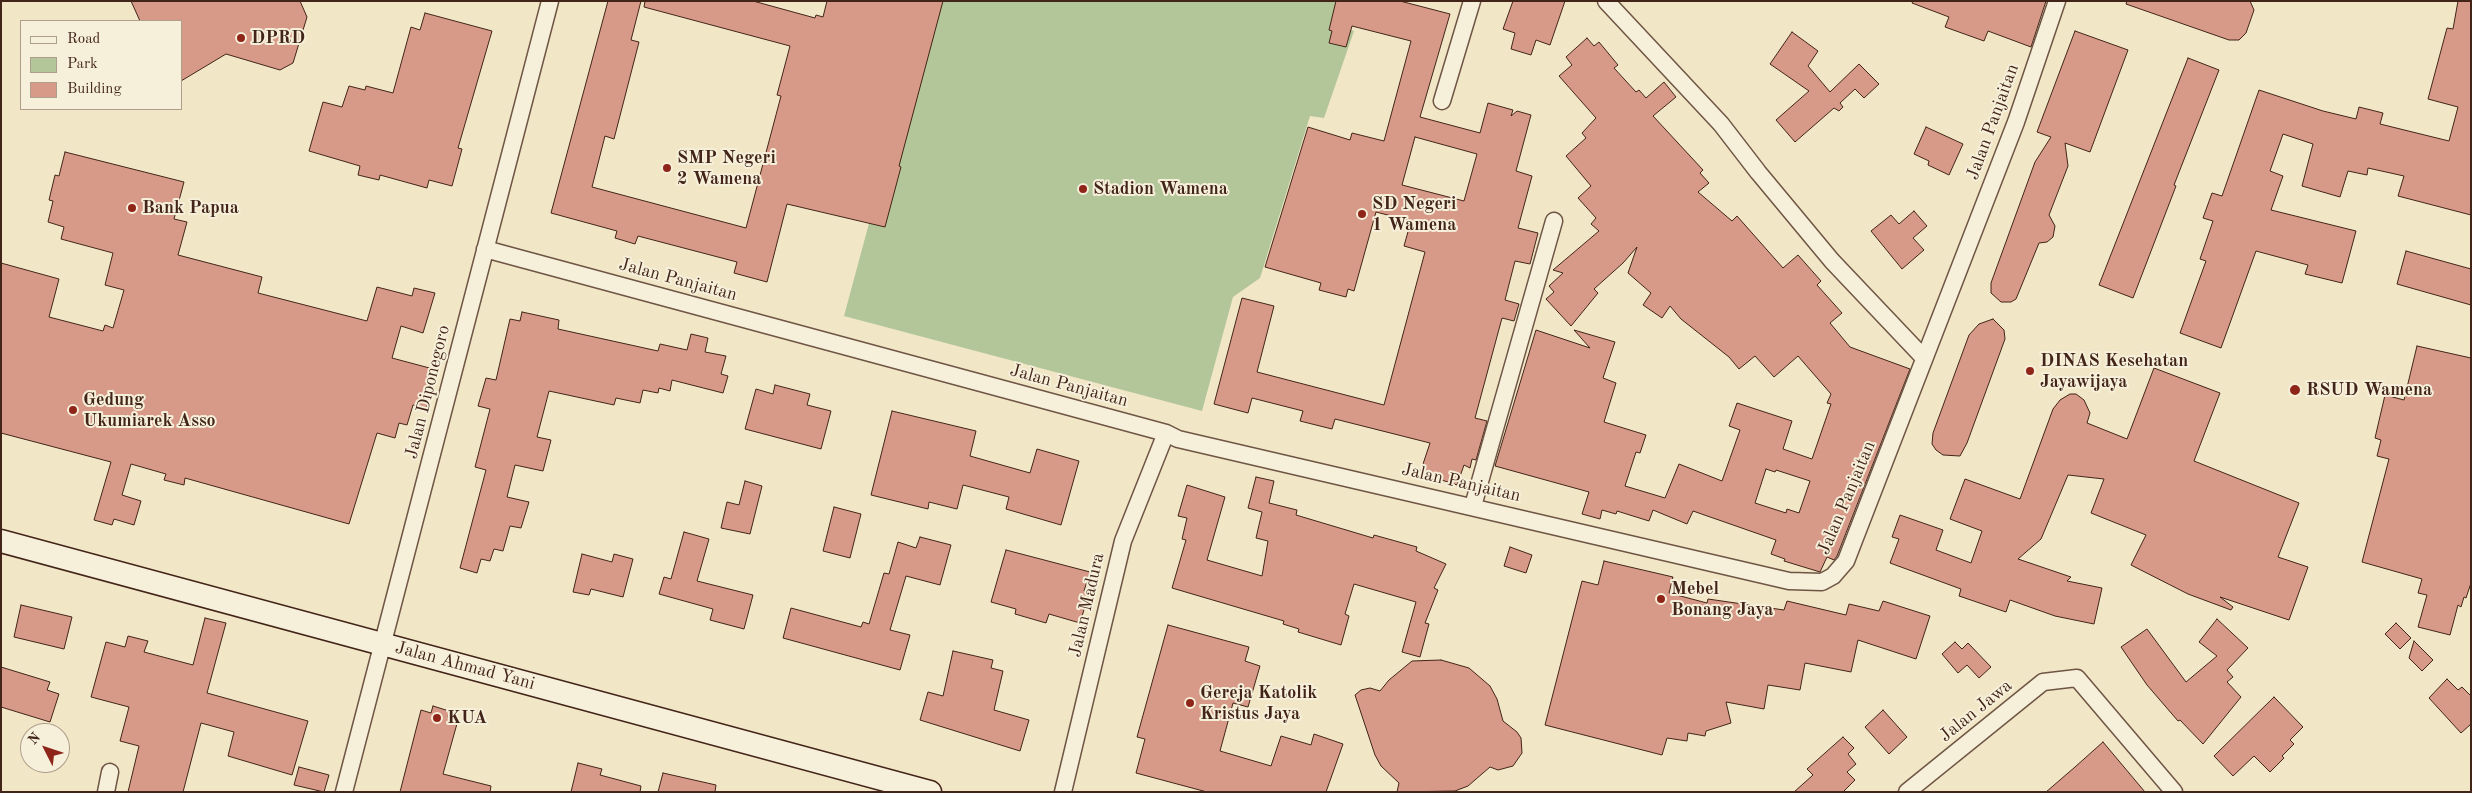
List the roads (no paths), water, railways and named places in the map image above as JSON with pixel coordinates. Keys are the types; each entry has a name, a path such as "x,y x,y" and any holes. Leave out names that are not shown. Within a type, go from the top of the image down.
{"main road":[{"name":"Jalan Ahmad Yani","path":"1,541 930,792"}],"street":[{"name":"Jalan Diponegoro","path":"344,792 550,1"},
{"path":"1442,101 1472,1"},
{"path":"1606,1 1721,124 1832,262 1924,358"},
{"name":"Jalan Panjaitan","path":"485,249 1166,433 1178,439 1473,506 1789,581 1822,582 1833,576 1846,561 2016,122 2057,1"},
{"path":"1473,506 1554,221"},
{"name":"Jalan Madura","path":"1063,792 1123,541 1166,433"},
{"name":"Jalan Jawa","path":"1907,792 2043,682 2077,678 2174,792"},
{"path":"106,792 110,772"}],"place":[{"name":"DPRD","path":"241,38"},
{"name":"SMP Negeri 2 Wamena","path":"667,168"},
{"name":"Stadion Wamena","path":"1083,189"},
{"name":"Bank Papua","path":"132,208"},
{"name":"SD Negeri 1 Wamena","path":"1362,214"},
{"name":"DINAS Kesehatan Jayawijaya","path":"2030,371"},
{"name":"RSUD Wamena","path":"2295,390"},
{"name":"Gedung Ukumiarek Asso","path":"73,410"},
{"name":"Mebel Bonang Jaya","path":"1661,599"},
{"name":"Gereja Katolik Kristus Jaya","path":"1190,703"},
{"name":"KUA","path":"437,718"}]}
